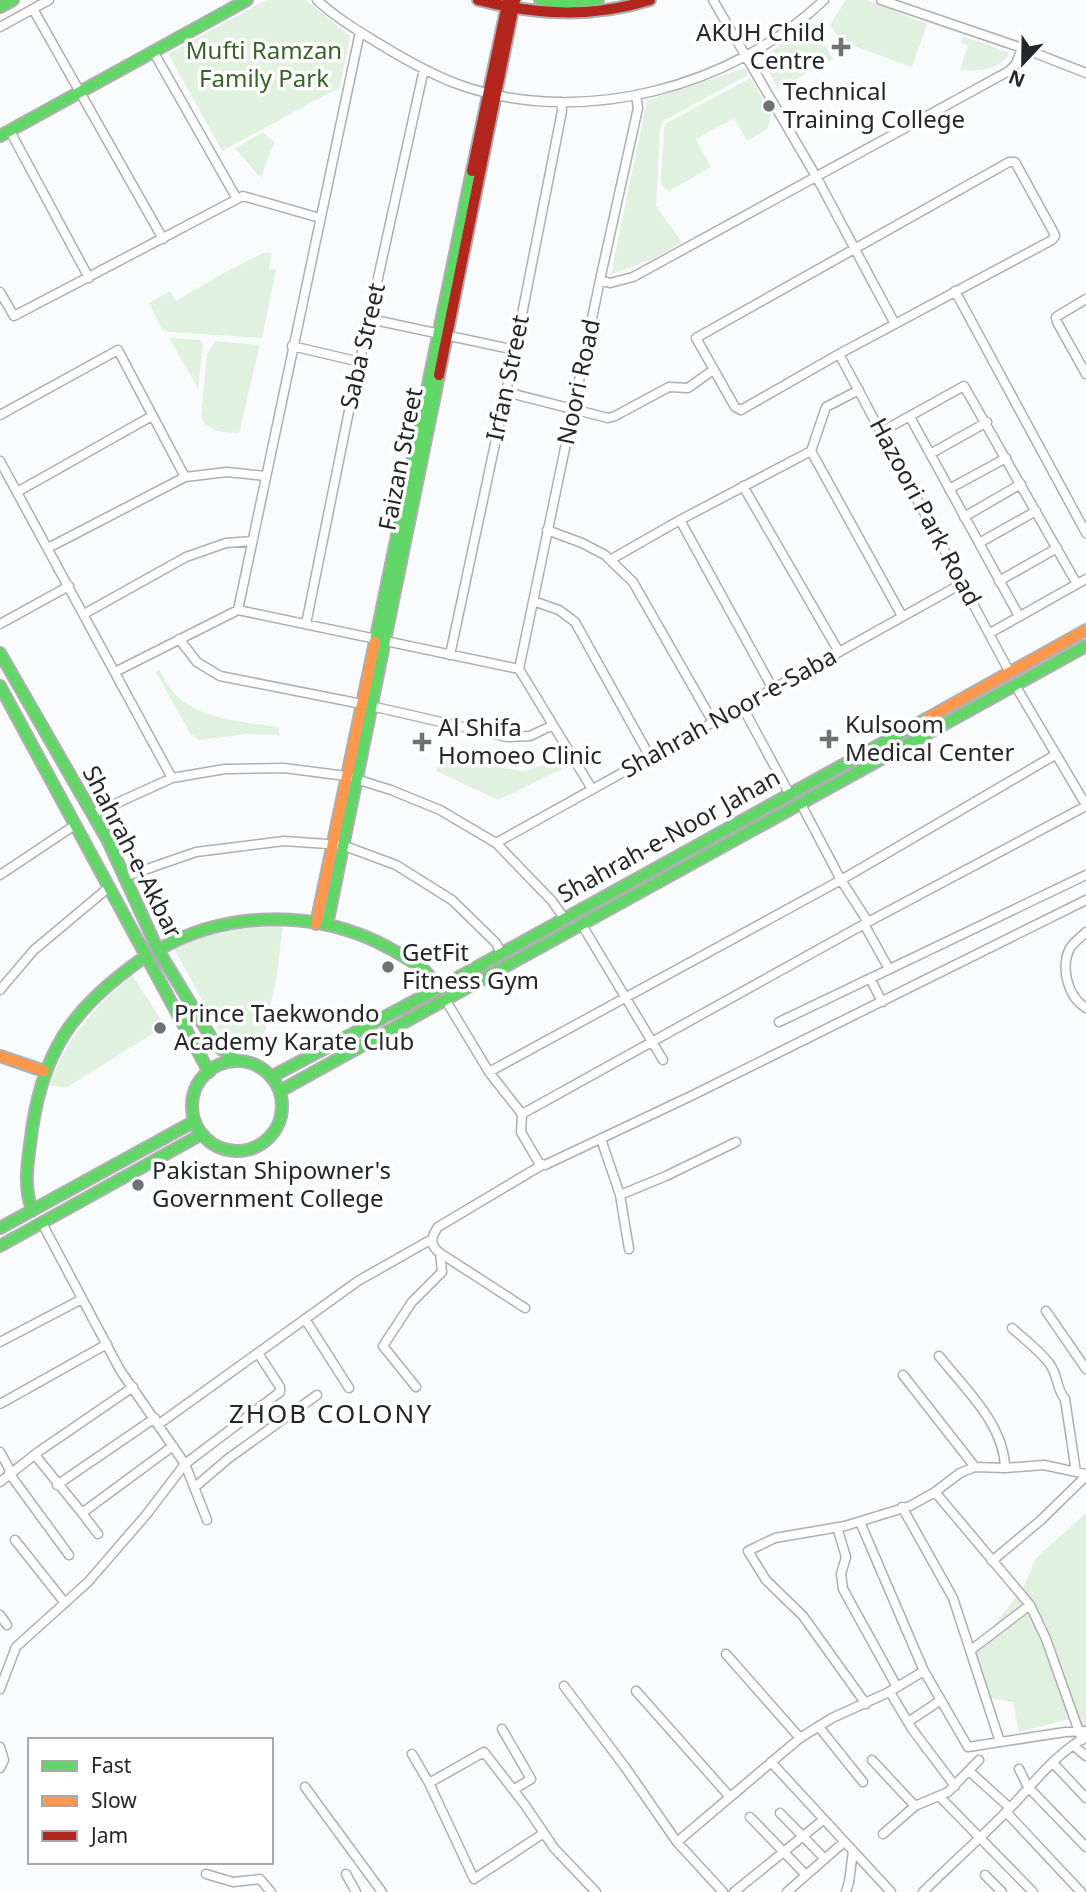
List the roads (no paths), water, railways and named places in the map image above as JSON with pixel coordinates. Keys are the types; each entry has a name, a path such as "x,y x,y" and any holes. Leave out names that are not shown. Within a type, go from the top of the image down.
{"main road":[{"path":"0,8 13,0"},
{"path":"5,133 247,0"},
{"path":"478,0 556,14 599,13 650,0"},
{"path":"540,0 564,3 598,0"},
{"name":"Faizan Street","path":"321,925 511,4"},
{"name":"Shahrah-e-Noor Jahan","path":"271,1077 439,988 1086,630"},
{"name":"Shahrah-e-Noor Jahan","path":"280,1091 1086,646"},
{"name":"Shahrah-e-Akbar","path":"0,653 93,814 158,950 215,1044 237,1061"},
{"name":"Shahrah-e-Akbar","path":"0,686 209,1072"},
{"path":"909,727 916,740"},
{"path":"600,897 608,910"},
{"path":"158,950 168,943 211,926 257,920 347,928 424,970 439,988"},
{"path":"32,1209 26,1197 31,1120 44,1071 65,1028 89,1000 121,972 146,956"},
{"path":"0,1056 44,1071"},
{"path":"237,1061 252,1064 271,1077 283,1100 278,1125 267,1139 257,1146 234,1151 222,1148 202,1134 192,1111 194,1091 209,1072 214,1067 237,1061"},
{"path":"0,1228 195,1121"},
{"path":"0,1246 202,1134"}],"street":[{"path":"0,27 49,0"},
{"path":"317,0 360,32 424,69 464,86 517,98 561,102 636,95 676,85 744,57 800,20 824,0"},
{"path":"713,0 817,178 895,324"},
{"path":"881,0 1086,73"},
{"path":"33,9 163,239"},
{"path":"238,610 360,32"},
{"path":"600,280 610,283 633,277 817,178 1009,71 1016,64 1022,48"},
{"path":"153,51 237,199"},
{"name":"Saba Street","path":"306,624 424,69"},
{"name":"Noori Road","path":"519,669 638,108 636,95"},
{"name":"Irfan Street","path":"450,654 515,350 562,111 561,102"},
{"path":"5,133 89,278"},
{"path":"1013,161 1055,236 741,410 735,407 696,338 853,249 1013,161"},
{"path":"0,292 14,317 243,196 320,218"},
{"path":"955,291 1083,519 1086,533"},
{"path":"1086,299 1056,317 1086,374"},
{"path":"370,319 515,350"},
{"path":"292,346 360,362"},
{"path":"0,415 118,350 185,477"},
{"name":"Hazoori Park Road","path":"839,354 1009,671"},
{"path":"506,392 608,418 668,387 688,388 713,370"},
{"path":"881,432 964,386 987,422 1077,584"},
{"path":"610,560 811,451 826,407 859,390"},
{"path":"17,492 152,416"},
{"path":"910,418 1019,617"},
{"path":"930,454 987,422"},
{"path":"811,451 902,616"},
{"path":"949,489 1006,458"},
{"path":"0,461 172,778"},
{"path":"48,548 185,477 227,472 265,476"},
{"path":"964,517 1021,484"},
{"path":"743,486 839,652"},
{"path":"978,543 1036,511"},
{"path":"680,520 773,688"},
{"path":"547,530 582,543 610,560 633,582 713,722"},
{"path":"84,614 186,557 226,543 252,541"},
{"path":"999,581 1057,548"},
{"path":"990,633 1086,579"},
{"name":"Shahrah Noor-e-Saba","path":"496,843 962,583"},
{"path":"0,624 69,586"},
{"path":"533,601 559,610 575,622 650,757"},
{"path":"115,672 238,610 519,669 592,789"},
{"path":"179,639 197,662 220,676 367,705 507,737 530,736 553,725"},
{"path":"522,1114 866,923 1086,806 1015,685"},
{"path":"742,706 789,793"},
{"path":"489,1072 841,880 1055,755"},
{"path":"93,814 172,778 225,769 284,768 351,778 391,790 440,810 496,843 552,901 564,918"},
{"path":"801,804 889,969"},
{"path":"0,875 75,825"},
{"path":"124,877 196,852 284,841 337,844 396,865 452,900 496,943 501,953"},
{"path":"779,1021 1086,875"},
{"path":"0,990 34,950 108,888"},
{"path":"525,1308 432,1246 432,1239 438,1227 542,1165 601,1139 1086,901"},
{"path":"582,925 663,1059"},
{"path":"1086,932 1070,950 1067,975 1074,999 1086,1008"},
{"path":"870,978 881,1002"},
{"path":"445,999 489,1072 522,1114 521,1132 542,1165"},
{"path":"601,1139 620,1195 629,1249"},
{"path":"620,1195 736,1142"},
{"path":"41,1223 120,1370 185,1464 207,1520"},
{"path":"57,1485 258,1353 358,1281 432,1239"},
{"path":"416,1387 383,1346 412,1302 442,1272 440,1253"},
{"path":"0,1342 82,1299"},
{"path":"1046,1311 1086,1369"},
{"path":"306,1319 349,1388"},
{"path":"1012,1328 1049,1362 1056,1374 1065,1399 1076,1472"},
{"path":"0,1404 107,1344"},
{"path":"0,1689 16,1647 96,1573 185,1464 280,1392 280,1387 258,1353"},
{"path":"939,1356 990,1420 1003,1445 1005,1468"},
{"path":"903,1376 975,1467"},
{"path":"0,1482 34,1455 133,1387"},
{"path":"195,1487 229,1458 317,1395"},
{"path":"82,1513 173,1446"},
{"path":"0,1452 4,1465 69,1555"},
{"path":"34,1455 99,1534"},
{"path":"866,1704 803,1616 766,1580 748,1550 775,1538 860,1522 911,1506 960,1473 975,1467 1044,1465 1086,1475 1041,1520 992,1561"},
{"path":"935,1492 1030,1605 1083,1735"},
{"path":"902,1507 953,1598 1000,1742"},
{"path":"860,1522 924,1671 968,1747 1083,1735"},
{"path":"837,1527 846,1557 841,1574 843,1589 908,1723 955,1786"},
{"path":"15,1540 65,1603"},
{"path":"971,1650 1030,1605"},
{"path":"0,1615 7,1625"},
{"path":"726,1654 800,1738"},
{"path":"677,1842 800,1738 924,1671"},
{"path":"564,1686 677,1842 723,1892"},
{"path":"636,1691 730,1797"},
{"path":"908,1723 941,1700"},
{"path":"819,1727 863,1782"},
{"path":"502,1728 531,1779 513,1790"},
{"path":"923,1892 1083,1735"},
{"path":"1073,1745 1086,1756"},
{"path":"0,1747 4,1760 0,1769"},
{"path":"429,1783 484,1752 554,1848 596,1892"},
{"path":"412,1754 429,1783 474,1879 544,1833"},
{"path":"872,1760 915,1806"},
{"path":"883,1834 915,1806 940,1797 955,1786 979,1760"},
{"path":"771,1762 891,1892"},
{"path":"1053,1763 1086,1798"},
{"path":"1019,1769 1028,1787 1086,1847"},
{"path":"969,1770 1081,1892"},
{"path":"305,1787 382,1892"},
{"path":"940,1797 1032,1892"},
{"path":"780,1813 825,1859"},
{"path":"750,1817 806,1875"},
{"path":"734,1892 823,1819"},
{"path":"787,1892 844,1842"},
{"path":"846,1892 853,1851"},
{"path":"206,1874 233,1882 260,1879 271,1892"},
{"path":"346,1874 356,1892"},
{"path":"985,1875 1002,1892"}],"place":[{"name":"AKUH Child Centre","path":"841,47"},
{"name":"Technical Training College","path":"769,106"},
{"name":"Kulsoom Medical Center","path":"829,739"},
{"name":"Al Shifa Homoeo Clinic","path":"422,742"},
{"name":"GetFit Fitness Gym","path":"388,967"},
{"name":"Prince Taekwondo Academy Karate Club","path":"160,1028"},
{"name":"Pakistan Shipowner's Government College","path":"138,1185"}],"district":[{"name":"ZHOB COLONY","path":"331,1414"}],"park label":[{"name":"Mufti Ramzan Family Park","path":"264,65"}]}
